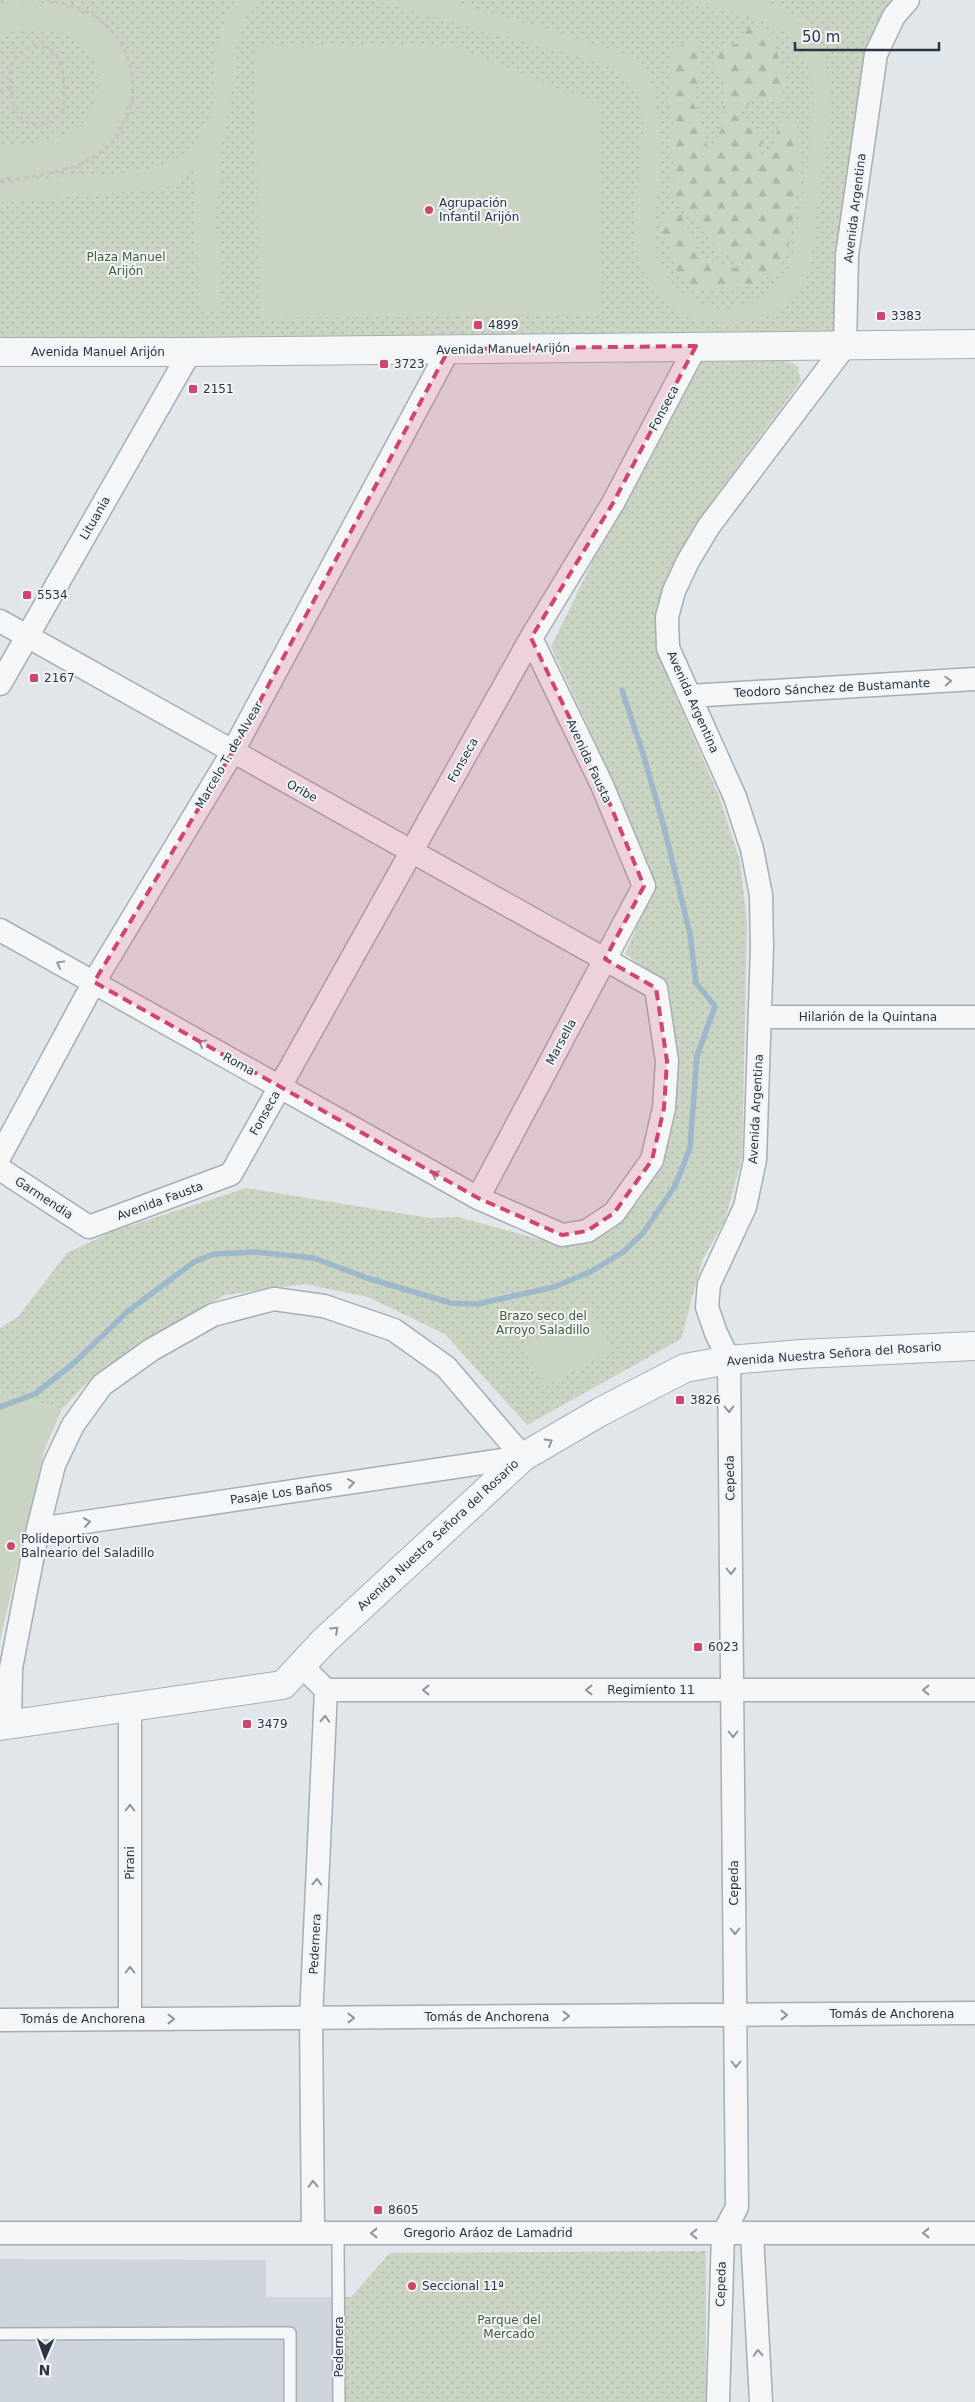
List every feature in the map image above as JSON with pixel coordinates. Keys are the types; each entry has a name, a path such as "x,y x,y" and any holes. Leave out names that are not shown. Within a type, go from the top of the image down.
{"street":[{"name":"Avenida Argentina","path":"729,1360 716,1333 707,1306 709,1284 745,1207 755,1160 760,1017 761,895 752,849 735,797 668,648 667,617 674,591 688,561 710,526 845,346 847,255 876,54 894,16 908,0"},
{"name":"Avenida Manuel Arijón","path":"0,352 190,352 975,344"},
{"name":"Fonseca","path":"231,1174 531,638 613,503 696,346"},
{"name":"Marcelo T. de Alvear","path":"0,1156 94,982 232,753 449,349"},
{"name":"Lituania","path":"0,684 190,352"},
{"name":"Oribe","path":"0,621 232,753 605,959"},
{"name":"Avenida Fausta","path":"531,638 602,785 644,886"},
{"name":"Teodoro Sánchez de Bustamante","path":"690,696 975,679"},
{"name":"Marsella","path":"478,1198 644,886"},
{"name":"Roma","path":"0,930 478,1198"},
{"path":"478,1198 562,1235 587,1231 614,1213 652,1160 664,1108 667,1061 656,988 605,959"},
{"name":"Hilarión de la Quintana","path":"760,1017 975,1017"},
{"name":"Garmendia","path":"0,1169 89,1227"},
{"name":"Avenida Fausta","path":"89,1227 231,1174"},
{"path":"5,1726 10,1668 38,1529 54,1464 73,1425 102,1385 151,1350 213,1315 274,1299 324,1306 394,1330 446,1367 523,1457"},
{"name":"Avenida Nuestra Señora del Rosario","path":"5,1726 283,1685 324,1641 523,1457 600,1412 685,1368 729,1360 801,1354 975,1346"},
{"name":"Cepeda","path":"718,2402 723,2234 737,2206 729,1360"},
{"name":"Pasaje Los Baños","path":"38,1529 523,1457"},
{"path":"301,1665 326,1690"},
{"name":"Regimiento 11","path":"326,1690 975,1690"},
{"name":"Pedernera","path":"313,2233 311,2018 326,1690"},
{"name":"Pirani","path":"130,1708 130,2019"},
{"name":"Tomás de Anchorena","path":"0,2020 975,2013"},
{"name":"Gregorio Aráoz de Lamadrid","path":"0,2233 752,2234 975,2232"},
{"path":"752,2234 761,2402"}],"lane":[{"name":"Pedernera","path":"338,2233 339,2402"},
{"path":"0,2334 290,2333 290,2402"}],"path":[{"path":"0,181 53,173 74,167 96,156 113,140 127,118 132,98 133,77 129,58 119,39 105,24 88,12 62,2 47,0"},
{"path":"34,46 46,47 56,54 62,64 65,104 60,115 51,122 40,125 28,123 19,116 13,106 11,89 10,70 14,58 22,50 34,46"},
{"path":"0,90 11,89"}],"highlighted area":[{"path":"696,346 613,503 531,638 602,785 644,886 605,959 656,988 667,1061 664,1108 652,1160 614,1213 587,1231 562,1235 478,1198 94,982 232,753 449,349"}],"shaded area":[{"path":"0,2259 266,2260 266,2297 334,2297 334,2402 0,2402"}],"green space":[{"name":"Plaza Manuel Arijón","path":"0,0 908,0 876,54 845,346 0,352"},
{"path":"235,0 260,0 249,11 242,26 235,53 233,87 220,153 216,227 220,250 219,312 200,312 193,170 184,180 163,189 0,203 0,185 143,170 160,166 175,159 189,149 200,135 211,113 218,40 229,10"},
{"path":"373,0 447,0 621,52 641,64 647,73 653,89 660,137 661,166 654,234 657,256 665,274 679,290 697,302 717,308 741,306 752,302 772,289 787,271 792,257 802,208 812,118 812,81 806,61 796,43 772,25 721,9 673,0 760,0 777,5 794,15 804,22 817,38 825,59 829,84 829,111 824,166 811,257 803,284 793,298 780,309 764,317 747,321 711,322 693,318 674,310 655,291 642,267 637,252 634,234 643,144 643,123 640,104 630,84 604,64"},
{"path":"13,2 60,6 93,18 103,25 119,43 128,62 131,83 128,104 120,123 107,141 91,156 63,169 0,178 0,147 44,141 75,129 83,123 94,106 98,84 95,64 90,55 84,47 67,35 43,29 0,34 0,4"},
{"path":"749,26 773,31 778,56 787,82 779,100 756,97 736,116 763,132 760,160 772,147 780,122 797,122 800,179 788,248 778,272 747,287 692,290 678,276 661,226 667,209 681,214 702,259 739,269 751,266 718,251 692,214 672,193 673,160 671,141 674,118 667,101 672,82 671,48 696,41 703,67 692,100 701,120 709,153 721,130 726,80 712,65 719,45 740,44"},
{"name":"Agrupación Infantil Arijón","path":"449,44 599,105 602,315 259,318 255,47"},
{"name":"Brazo seco del Arroyo Saladillo","path":"785,359 798,367 801,381 707,508 664,583 655,626 659,658 719,796 740,861 747,922 742,1158 725,1220 702,1261 681,1339 527,1425 445,1334 368,1297 305,1284 225,1295 140,1343 85,1385 62,1409 0,1392 0,1328 18,1317 67,1253 114,1231 246,1188 429,1218 458,1217 549,1242 586,1238 661,1163 665,983 625,954 655,885 614,782 551,647 620,505 696,360"},
{"path":"590,1309 613,1350 544,1387 522,1346"},
{"name":"Polideportivo Balneario del Saladillo","path":"0,1392 62,1409 44,1451 0,1641"},
{"name":"Parque del Mercado","path":"706,2251 706,2402 334,2402 334,2297 351,2297 390,2253"}],"waterway":[{"path":"0,1407 35,1394 74,1363 127,1312 194,1262 214,1254 255,1252 314,1258 367,1278 451,1303 478,1304 554,1287 590,1272 623,1252 643,1233 675,1186 690,1148 697,1056 715,1006 696,983 690,934 664,827 622,690"}],"place":[{"name":"Agrupación Infantil Arijón","path":"429,210"},
{"name":"3383","path":"881,316"},
{"name":"4899","path":"478,325"},
{"name":"3723","path":"384,364"},
{"name":"2151","path":"193,389"},
{"name":"5534","path":"27,595"},
{"name":"2167","path":"34,678"},
{"name":"3826","path":"680,1400"},
{"name":"Polideportivo Balneario del Saladillo","path":"11,1546"},
{"name":"6023","path":"698,1647"},
{"name":"3479","path":"247,1724"},
{"name":"8605","path":"378,2210"},
{"name":"Seccional 11ª","path":"412,2286"}]}
